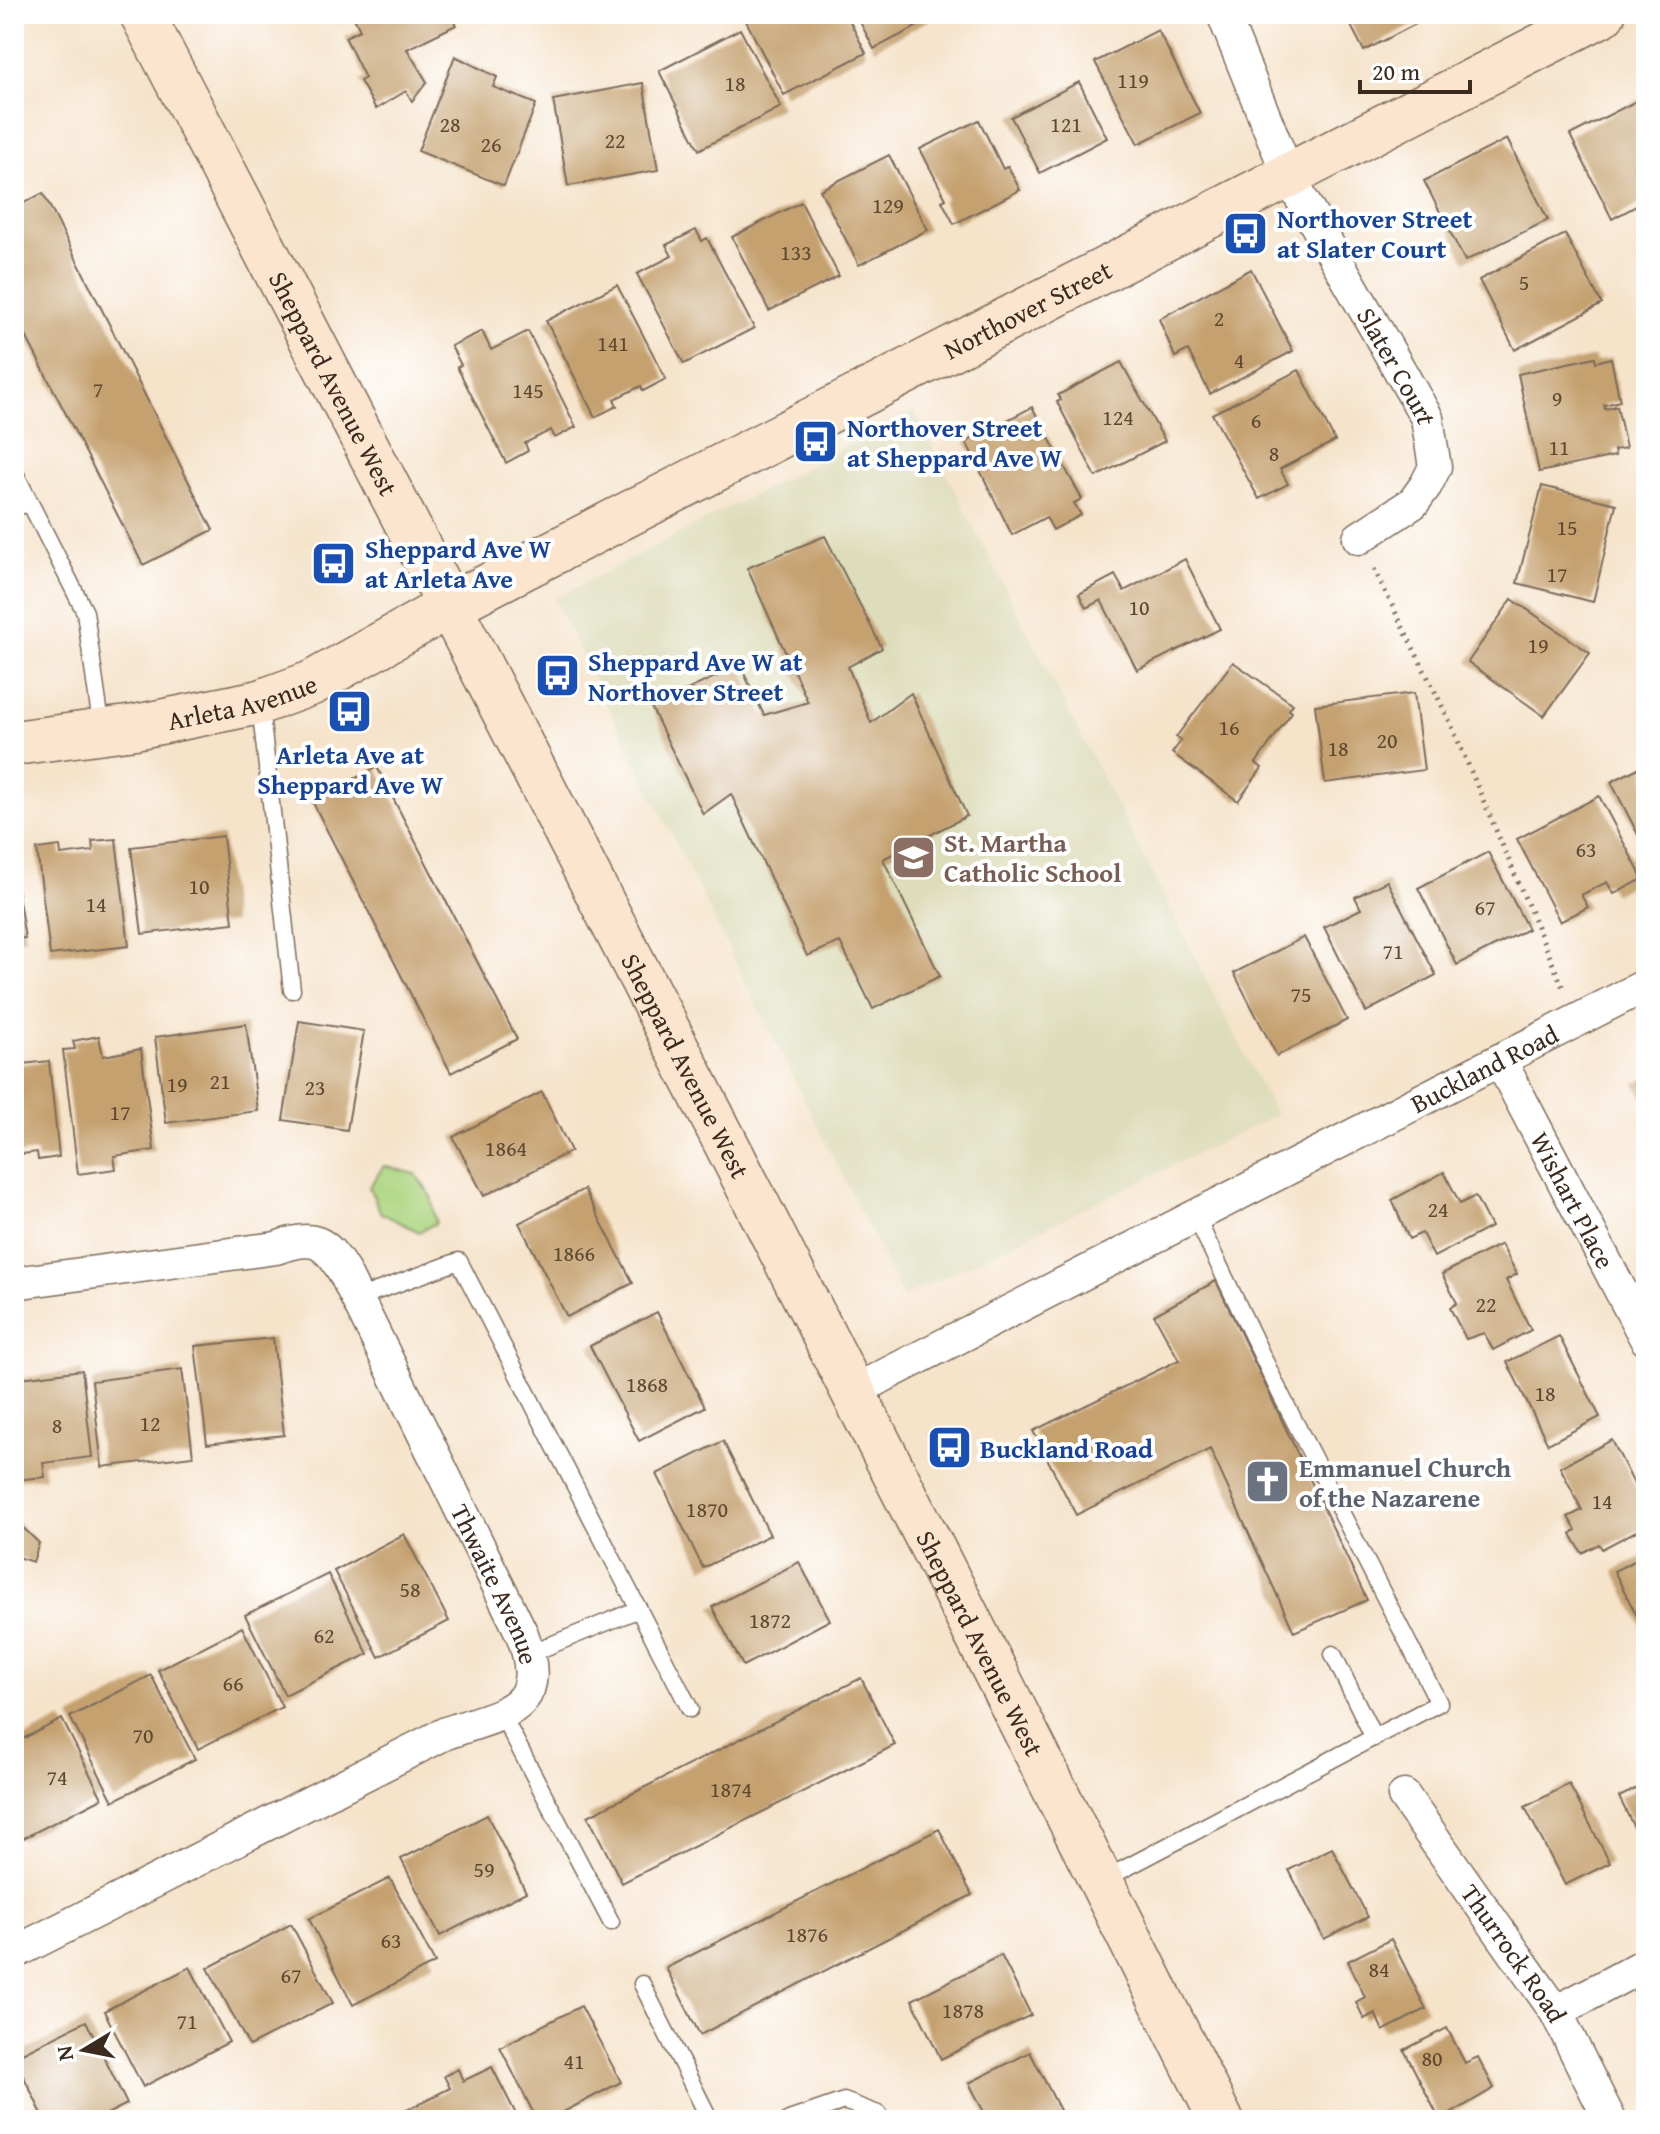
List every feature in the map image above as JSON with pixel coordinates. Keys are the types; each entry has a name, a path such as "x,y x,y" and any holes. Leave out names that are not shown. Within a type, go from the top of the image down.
{"main road":[{"name":"Sheppard Avenue West","path":"142,14 451,605 854,1391 1221,2120"},
{"name":"Northover Street","path":"451,605 1603,14"},
{"name":"Arleta Avenue","path":"14,743 102,733 260,702 312,683 451,605"}],"street":[{"name":"Slater Court","path":"1223,14 1289,177 1427,418 1435,467 1426,485 1413,503 1359,538"},
{"name":"Buckland Road","path":"854,1391 1646,985"},
{"name":"Wishart Place","path":"1500,1060 1646,1339"},
{"name":"Thwaite Avenue","path":"14,1283 311,1240 332,1253 491,1569 529,1654 532,1685 515,1707 446,1733 14,1953"},
{"name":"Thurrock Road","path":"1404,1796 1556,2012 1610,2120"},
{"path":"1556,2012 1646,1964"}],"lane":[{"path":"14,471 22,505 85,612 102,733"},
{"path":"260,702 292,990"},
{"path":"1102,1881 1439,1703 1280,1393 1195,1215"},
{"path":"355,1299 459,1261 690,1709"},
{"path":"529,1654 639,1609"},
{"path":"1333,1654 1374,1738"},
{"path":"501,1713 611,1922"},
{"path":"642,1984 710,2120"},
{"path":"789,2120 844,2101 878,2114 881,2120"}],"path":[{"path":"1359,538 1450,722 1577,1021"}],"shaded area":[{"name":"St. Martha Catholic School","path":"914,411 1276,1115 903,1297 554,599"}],"green space":[{"path":"384,1166 416,1174 431,1197 436,1223 419,1232 381,1213 369,1187"}],"building":[{"path":"352,14 459,14 461,17 454,21 456,25 407,49 427,82 412,101 406,91 376,109 360,81 365,78 345,37 360,30"},
{"path":"749,14 846,14 866,53 784,95 744,17"},
{"path":"856,14 941,14 874,49"},
{"path":"1345,14 1435,14 1364,51"},
{"path":"740,29 781,107 699,150 659,71"},
{"path":"1158,30 1200,113 1138,144 1095,62"},
{"path":"455,56 497,77 493,87 536,104 504,186 418,151"},
{"path":"1079,82 1107,138 1040,173 1011,117"},
{"path":"643,83 658,170 568,186 553,100"},
{"path":"1646,96 1646,201 1612,219 1570,135"},
{"path":"979,120 1003,169 1008,166 1020,190 954,224 942,201 946,199 920,149"},
{"path":"1507,139 1548,220 1465,261 1424,181"},
{"path":"889,155 928,230 859,265 820,190"},
{"path":"43,193 213,530 143,565 21,326 14,329 14,208"},
{"path":"801,202 839,276 769,311 732,237"},
{"path":"696,230 702,241 707,238 754,328 684,364 637,274 672,256 666,245"},
{"path":"1565,234 1602,304 1515,350 1479,280"},
{"path":"1251,269 1293,351 1210,394 1188,350 1175,357 1159,319"},
{"path":"617,285 666,379 643,391 641,386 614,399 617,406 595,417 546,321"},
{"path":"482,331 491,350 528,331 576,427 555,438 551,430 525,443 528,451 506,463 457,367 461,365 451,346"},
{"path":"1595,357 1596,362 1611,358 1620,401 1604,405 1605,409 1617,406 1626,448 1614,450 1615,456 1539,472 1518,374"},
{"path":"1121,362 1165,441 1096,477 1057,402 1061,400 1058,395"},
{"path":"1299,370 1335,441 1280,469 1288,484 1259,499 1212,414"},
{"path":"1032,407 1082,499 1074,503 1081,515 1053,530 1046,517 1012,535 966,442"},
{"path":"1542,486 1616,504 1593,602 1517,583"},
{"path":"825,536 882,648 848,667 871,723 911,693 967,816 883,859 940,976 873,1009 840,942 807,956 731,794 703,814 651,707 740,665 764,715 808,702 747,568"},
{"path":"1185,559 1220,629 1137,670 1101,600 1086,608 1079,594 1115,575 1124,591"},
{"path":"1512,599 1590,653 1544,716 1468,662"},
{"path":"1233,662 1293,704 1289,710 1292,712 1256,763 1262,768 1238,801 1172,753 1181,741 1176,737"},
{"path":"1414,693 1424,770 1325,783 1315,705"},
{"path":"1646,764 1646,850 1611,782"},
{"path":"377,767 517,1039 451,1073 312,801"},
{"path":"1599,796 1643,879 1614,894 1607,882 1581,895 1588,907 1560,922 1517,839"},
{"path":"223,836 233,923 142,934 131,847"},
{"path":"116,839 129,946 50,955 37,849 60,846 61,855 93,851 92,841"},
{"path":"1488,852 1528,929 1457,965 1418,888"},
{"path":"14,869 25,938 14,939"},
{"path":"1387,881 1436,975 1366,1012 1324,927 1361,909 1355,897"},
{"path":"1304,937 1347,1020 1277,1056 1234,973"},
{"path":"299,1021 364,1031 347,1130 283,1120"},
{"path":"246,1024 258,1111 166,1123 155,1037"},
{"path":"99,1036 103,1056 141,1049 154,1150 114,1156 116,1169 78,1174 63,1050 75,1049 73,1041"},
{"path":"49,1061 59,1157 38,1160 37,1152 14,1155 14,1065"},
{"path":"1646,1077 1646,1105 1635,1083"},
{"path":"542,1092 571,1151 484,1196 453,1137"},
{"path":"1444,1172 1460,1204 1475,1196 1491,1227 1434,1257 1422,1233 1409,1239 1392,1200"},
{"path":"584,1189 633,1283 567,1317 519,1223"},
{"path":"1501,1244 1517,1274 1506,1280 1531,1330 1493,1350 1484,1333 1466,1339 1450,1308 1457,1303 1442,1274"},
{"name":"Emmanuel Church of the Nazarene","path":"1216,1281 1367,1600 1294,1632 1210,1449 1076,1515 1033,1431 1179,1360 1154,1315"},
{"path":"657,1312 705,1407 639,1441 590,1346"},
{"path":"1559,1336 1600,1417 1548,1444 1507,1362"},
{"path":"273,1338 284,1435 207,1444 195,1346"},
{"path":"182,1369 193,1456 102,1467 92,1381"},
{"path":"82,1370 92,1457 43,1463 45,1477 14,1480 14,1379"},
{"path":"1612,1440 1646,1508 1646,1526 1602,1549 1599,1544 1582,1553 1571,1534 1576,1530 1568,1517 1582,1510 1560,1467"},
{"path":"723,1441 770,1535 703,1568 657,1474"},
{"path":"14,1519 39,1543 33,1562 14,1556"},
{"path":"404,1534 449,1621 379,1657 334,1571"},
{"path":"1646,1555 1646,1634 1614,1571"},
{"path":"799,1562 830,1620 743,1666 712,1607"},
{"path":"328,1574 368,1654 285,1695 245,1615"},
{"path":"242,1627 282,1707 198,1749 158,1670"},
{"path":"151,1675 195,1759 113,1801 70,1717"},
{"path":"861,1678 895,1745 622,1883 588,1816"},
{"path":"62,1719 102,1798 20,1840 14,1829 14,1743"},
{"path":"1569,1784 1610,1863 1565,1885 1525,1807"},
{"path":"1646,1784 1646,1842 1642,1844 1619,1797"},
{"path":"487,1815 526,1892 440,1936 401,1859"},
{"path":"939,1829 972,1895 700,2035 666,1968"},
{"path":"1332,1848 1368,1917 1324,1939 1289,1870"},
{"path":"390,1878 435,1963 353,2005 309,1919"},
{"path":"291,1924 333,2003 249,2046 208,1968"},
{"path":"1391,1939 1426,2009 1383,2031 1375,2013 1364,2019 1356,2002 1365,1997 1348,1961"},
{"path":"1001,1955 1031,2015 941,2059 912,2000"},
{"path":"190,1967 229,2042 143,2087 104,2011"},
{"path":"581,2006 621,2082 548,2120 537,2120 500,2047"},
{"path":"86,2021 127,2104 95,2120 45,2120 14,2057"},
{"path":"1447,2028 1465,2063 1478,2057 1494,2088 1440,2120 1404,2050"},
{"path":"1030,2052 1065,2120 988,2120 969,2083"},
{"path":"492,2067 519,2120 409,2120 405,2111 450,2088 444,2076 458,2069 463,2081"}],"place":[{"name":"Northover Street at Slater Court","path":"1246,233"},
{"name":"Northover Street at Sheppard Ave W","path":"816,442"},
{"name":"Sheppard Ave W at Arleta Ave","path":"334,563"},
{"name":"Sheppard Ave W at Northover Street","path":"557,676"},
{"name":"Arleta Ave at Sheppard Ave W","path":"350,711"},
{"name":"St. Martha Catholic School","path":"913,857"},
{"name":"Buckland Road","path":"949,1448"},
{"name":"Emmanuel Church of the Nazarene","path":"1268,1482"}]}
